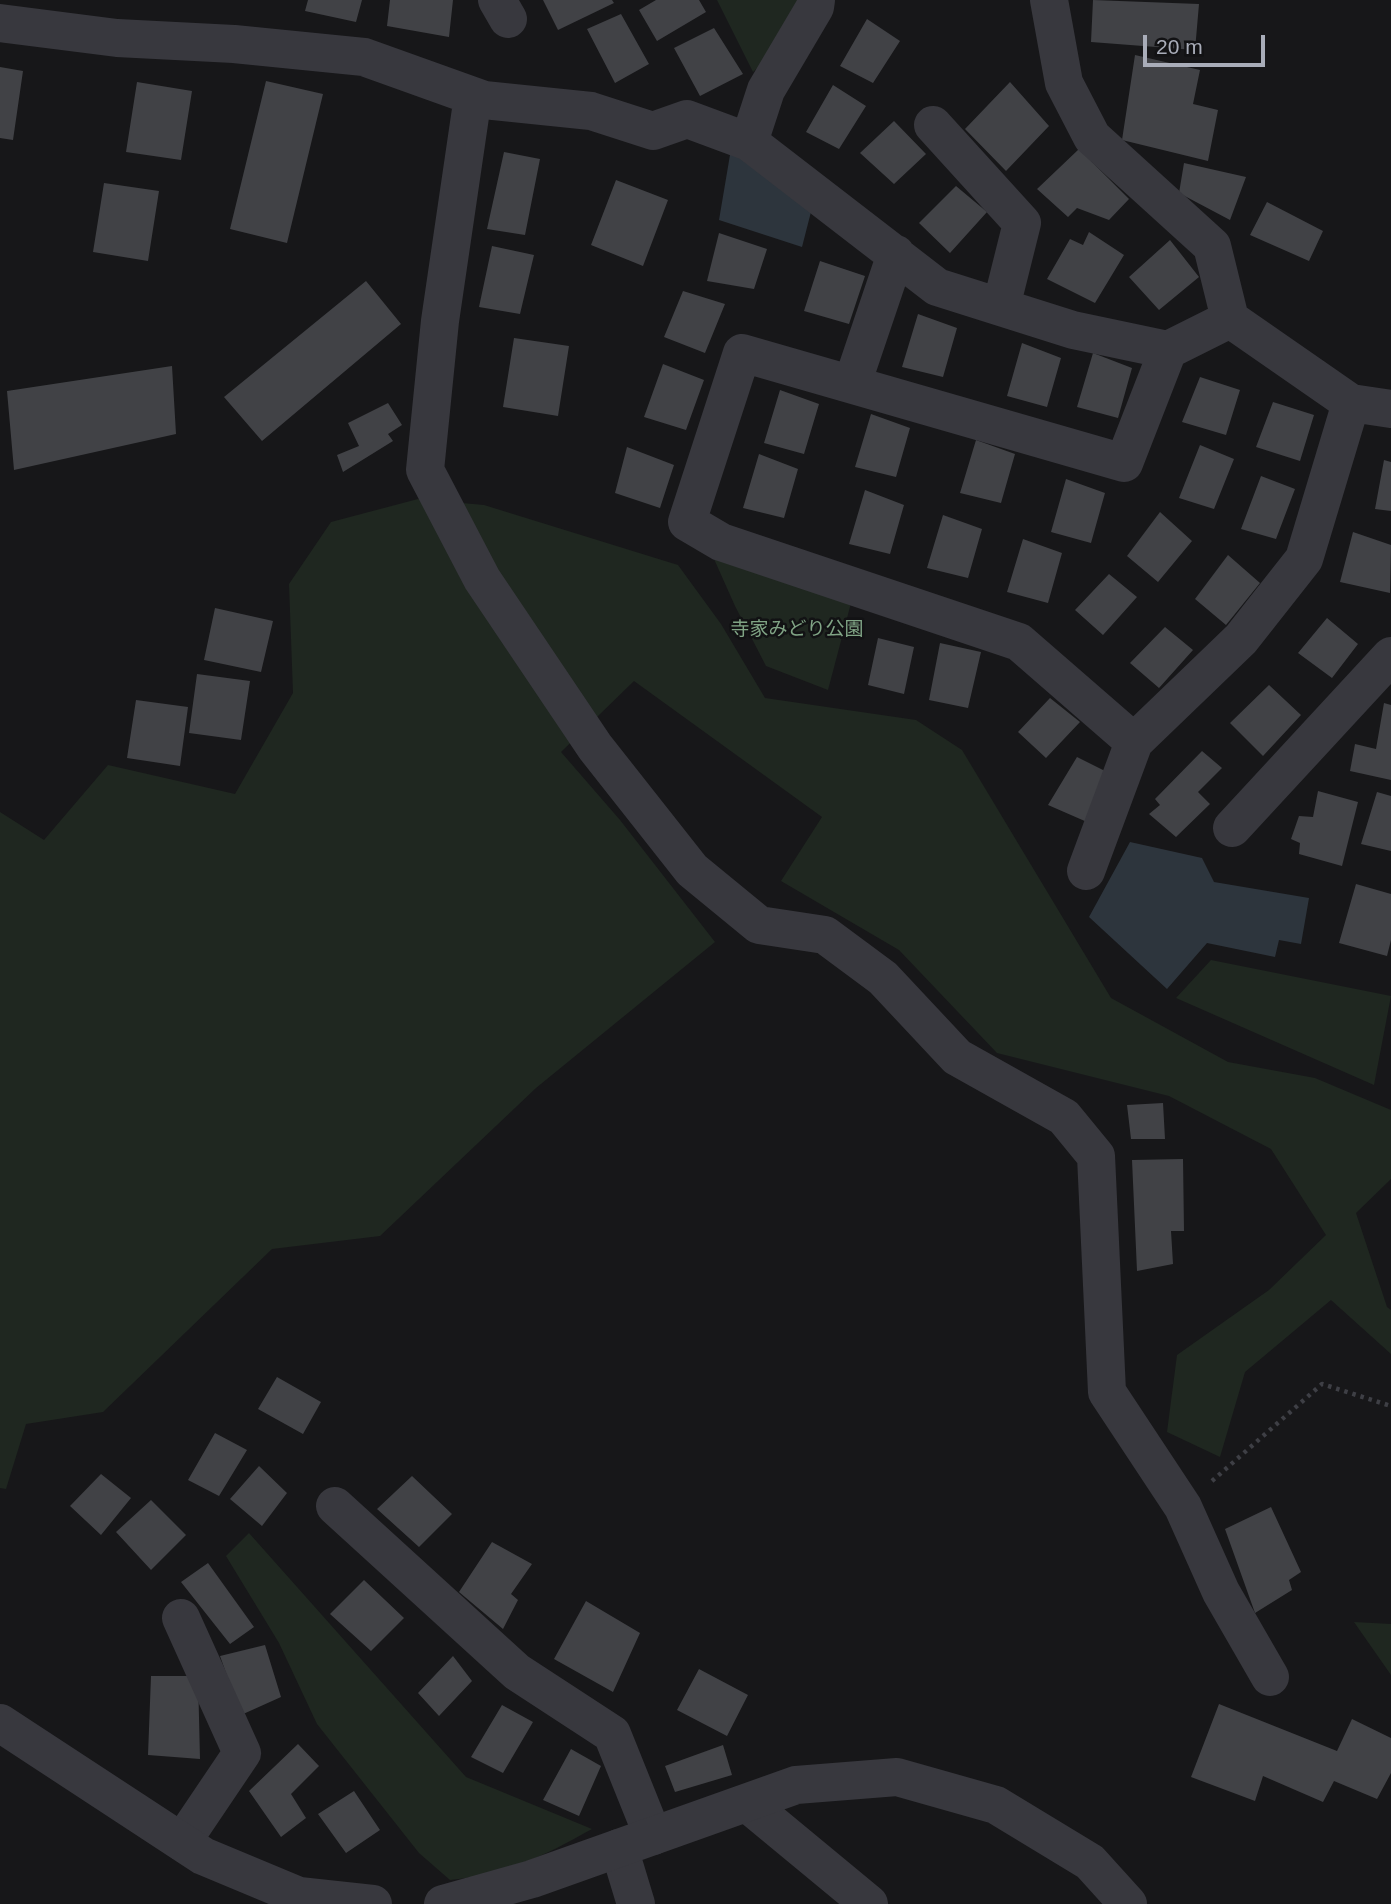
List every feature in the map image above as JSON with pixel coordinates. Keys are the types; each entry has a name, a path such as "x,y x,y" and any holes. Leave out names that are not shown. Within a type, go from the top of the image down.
{"street":[{"path":"749,142 766,90 815,7 816,0"},
{"path":"1049,0 1064,83 1092,137 1212,246 1230,319 1351,402 1391,409"},
{"path":"0,23 117,38 234,44 364,57 484,100 591,111 653,131 687,119 749,142 937,287 1073,330 1168,350 1230,319"},
{"path":"473,96 440,321 425,470 482,579 595,747 692,870 759,925 825,935 883,978 957,1057 1064,1117 1096,1156 1107,1392 1183,1507 1221,1592 1270,1677"},
{"path":"933,125 1022,223 1001,307"},
{"path":"852,384 896,254"},
{"path":"1134,742 1019,642 721,542 687,522 743,353 1124,463 1168,350"},
{"path":"1086,871 1134,742 1241,639 1304,559 1351,402"},
{"path":"1232,828 1391,656"},
{"path":"335,1506 517,1672 612,1734 636,1842 636,1904"},
{"path":"181,1618 242,1753 182,1842"},
{"path":"0,1723 203,1857 299,1896 373,1904"},
{"path":"443,1904 532,1879 796,1785 898,1777 996,1805 1090,1862 1128,1904"},
{"path":"747,1803 869,1904"}],"path":[{"path":"1183,1507 1322,1384 1391,1406"}],"green space":[{"path":"717,0 798,0 771,55 753,72"},
{"path":"418,499 484,505 678,565 721,624 765,698 916,720 962,750 1111,998 1228,1062 1315,1078 1391,1110 1391,1179 1356,1213 1387,1307 1391,1310 1391,1354 1331,1300 1245,1372 1220,1457 1167,1432 1177,1355 1269,1290 1326,1235 1271,1149 1169,1096 997,1053 899,950 781,881 822,817 634,681 561,752 620,820 715,942 536,1088 380,1236 272,1249 103,1412 26,1424 6,1489 0,1488 0,812 44,840 108,765 235,794 293,693 289,584 331,522"},
{"name":"寺家みどり公園","path":"710,550 851,603 828,690 766,666"},
{"path":"1211,960 1391,996 1374,1085 1176,998"},
{"path":"249,1533 466,1777 592,1829 524,1863 490,1873 450,1880 419,1853 317,1724 279,1643 226,1556"},
{"path":"1354,1622 1391,1624 1391,1675"}],"shaded area":[{"path":"731,149 812,208 802,247 719,220"},
{"path":"1130,842 1202,858 1214,882 1309,898 1301,944 1279,940 1275,957 1207,943 1167,989 1089,917"}],"building":[{"path":"308,0 362,0 356,22 305,11"},
{"path":"390,0 453,0 449,37 387,26"},
{"path":"543,0 612,0 614,3 558,30"},
{"path":"656,0 699,0 706,12 657,41 639,10"},
{"path":"1093,0 1199,4 1195,50 1091,42"},
{"path":"621,14 649,64 615,83 587,29"},
{"path":"867,19 900,41 873,83 840,66"},
{"path":"714,28 743,74 700,96 674,48"},
{"path":"1135,55 1200,70 1193,104 1218,110 1208,161 1122,140"},
{"path":"0,67 23,71 13,140 0,138"},
{"path":"266,81 323,94 287,243 230,229"},
{"path":"137,82 192,91 181,160 126,152"},
{"path":"1010,82 1049,126 1006,171 965,129"},
{"path":"833,85 866,106 839,149 806,132"},
{"path":"894,121 926,154 894,184 860,153"},
{"path":"1079,149 1129,199 1109,220 1077,208 1068,217 1037,189"},
{"path":"504,152 540,159 525,235 487,229"},
{"path":"1184,163 1246,177 1230,220 1179,193"},
{"path":"616,180 668,200 643,266 591,245"},
{"path":"104,183 159,191 148,261 93,252"},
{"path":"956,186 987,212 950,253 919,223"},
{"path":"1267,202 1323,231 1309,261 1250,235"},
{"path":"1089,232 1124,255 1095,303 1047,279 1070,239 1083,245"},
{"path":"719,233 767,249 754,289 707,281"},
{"path":"1170,240 1199,277 1159,310 1129,277"},
{"path":"492,246 534,255 520,314 479,307"},
{"path":"820,261 865,276 849,324 804,311"},
{"path":"366,281 401,324 262,441 224,397"},
{"path":"683,291 725,304 705,353 664,337"},
{"path":"918,314 957,328 943,377 902,367"},
{"path":"514,338 569,346 558,416 503,407"},
{"path":"1022,343 1061,358 1047,407 1007,396"},
{"path":"1093,353 1132,368 1118,418 1077,407"},
{"path":"663,364 704,380 686,430 644,417"},
{"path":"172,366 176,434 14,470 7,391"},
{"path":"1200,377 1240,390 1226,435 1182,422"},
{"path":"780,390 819,404 804,454 764,443"},
{"path":"1273,402 1314,415 1300,461 1256,447"},
{"path":"388,403 402,425 388,434 393,441 343,472 337,455 359,446 348,423"},
{"path":"871,414 910,428 896,477 855,467"},
{"path":"976,440 1015,454 1001,503 960,493"},
{"path":"1200,445 1234,459 1214,509 1179,498"},
{"path":"627,447 674,465 660,508 615,493"},
{"path":"759,454 798,469 784,518 743,508"},
{"path":"1384,460 1391,462 1391,511 1375,509"},
{"path":"1261,476 1295,489 1276,539 1241,529"},
{"path":"1066,479 1105,493 1091,543 1051,532"},
{"path":"865,490 904,505 890,554 849,544"},
{"path":"1160,512 1192,541 1158,582 1127,556"},
{"path":"943,515 982,529 968,578 927,568"},
{"path":"1353,532 1391,545 1390,593 1340,582"},
{"path":"1023,539 1062,553 1048,603 1007,592"},
{"path":"1228,555 1260,583 1226,625 1195,599"},
{"path":"1109,574 1137,597 1103,635 1075,610"},
{"path":"215,608 273,621 261,672 204,660"},
{"path":"1327,618 1358,644 1332,678 1298,653"},
{"path":"1165,627 1193,650 1159,688 1130,663"},
{"path":"878,638 914,647 904,694 868,685"},
{"path":"940,643 981,652 968,708 929,700"},
{"path":"197,674 250,681 241,740 189,733"},
{"path":"1269,685 1301,715 1263,756 1230,723"},
{"path":"1050,698 1080,722 1046,758 1018,732"},
{"path":"136,700 188,707 180,766 127,758"},
{"path":"1384,703 1391,705 1391,780 1350,771 1355,744 1376,749"},
{"path":"1202,751 1222,768 1198,792 1210,804 1176,837 1149,814 1160,805 1155,799"},
{"path":"1077,757 1113,775 1087,822 1048,805"},
{"path":"1318,791 1358,802 1342,866 1299,854 1300,843 1291,839 1299,816 1313,817"},
{"path":"1377,792 1391,796 1391,851 1361,844"},
{"path":"1356,884 1391,894 1391,940 1387,956 1339,943"},
{"path":"1163,1103 1165,1139 1131,1139 1127,1105"},
{"path":"1183,1159 1184,1231 1171,1231 1173,1264 1137,1271 1132,1160"},
{"path":"277,1377 321,1402 303,1434 258,1409"},
{"path":"215,1433 247,1450 219,1496 188,1480"},
{"path":"259,1466 287,1493 262,1526 230,1499"},
{"path":"101,1474 131,1498 101,1535 70,1506"},
{"path":"412,1476 452,1514 419,1547 377,1509"},
{"path":"151,1500 186,1535 151,1570 116,1532"},
{"path":"1271,1507 1301,1572 1289,1580 1292,1590 1255,1613 1225,1529"},
{"path":"492,1542 532,1564 511,1594 518,1600 503,1629 459,1592"},
{"path":"208,1563 254,1627 230,1644 181,1582"},
{"path":"364,1580 404,1618 371,1651 330,1614"},
{"path":"586,1601 640,1633 613,1692 554,1659"},
{"path":"265,1645 281,1697 241,1715 220,1656"},
{"path":"453,1656 472,1681 439,1716 418,1693"},
{"path":"699,1669 748,1695 727,1736 677,1710"},
{"path":"151,1676 198,1676 200,1759 148,1755"},
{"path":"1219,1704 1337,1751 1352,1719 1391,1738 1391,1773 1377,1799 1334,1781 1323,1802 1263,1776 1255,1801 1191,1777"},
{"path":"502,1705 533,1722 503,1773 471,1757"},
{"path":"298,1744 319,1766 291,1794 306,1818 281,1837 249,1791"},
{"path":"723,1745 732,1775 675,1792 665,1766"},
{"path":"571,1749 601,1766 579,1816 543,1800"},
{"path":"354,1791 380,1830 346,1853 318,1814"}]}
